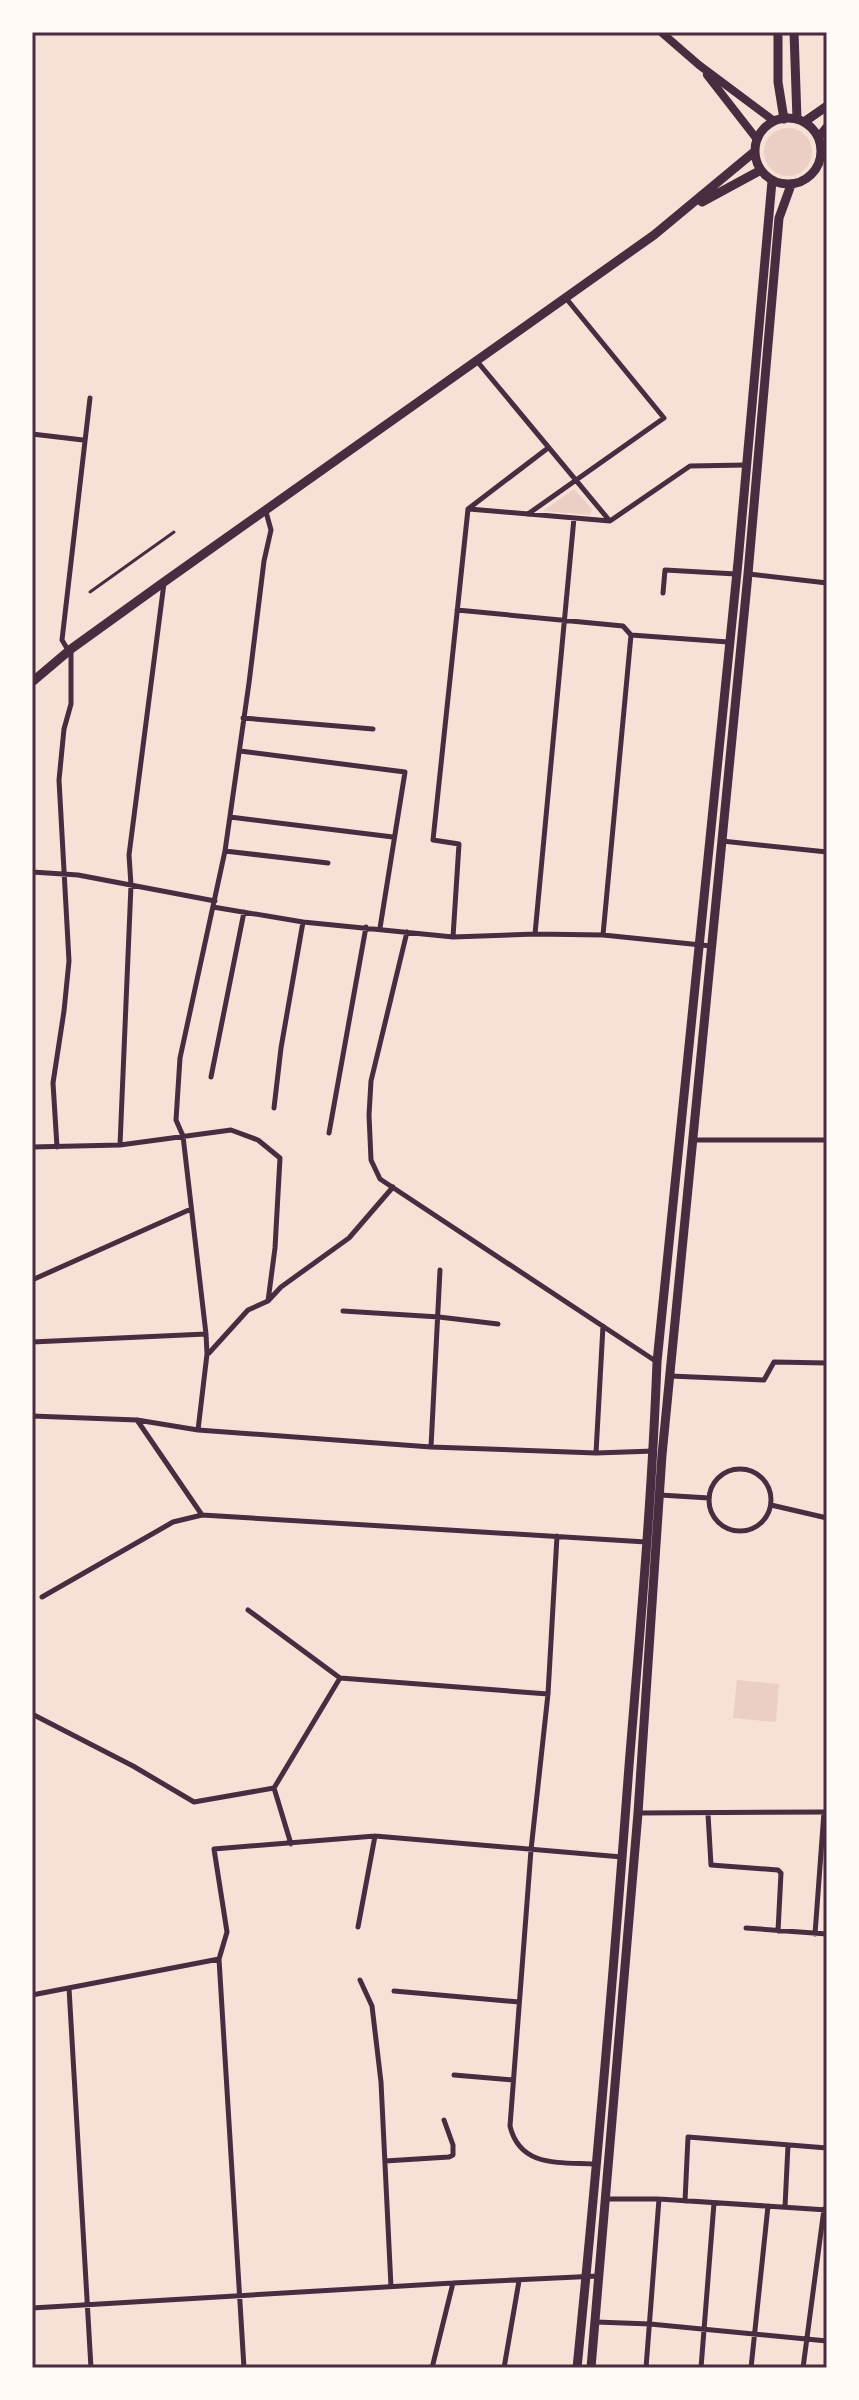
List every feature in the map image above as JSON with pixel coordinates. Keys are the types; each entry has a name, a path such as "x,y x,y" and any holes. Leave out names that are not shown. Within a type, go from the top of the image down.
{"main road":[{"path":"661,32 699,65 779,120"},
{"path":"778,32 779,120"},
{"path":"794,32 801,120 819,137 822,149 817,169 801,183 791,185 772,181 761,170 754,152 756,138 764,128 779,120 801,120 827,106"},
{"path":"699,65 756,138"},
{"path":"819,137 827,127"},
{"path":"32,682 70,650 164,582 654,235 754,152"},
{"path":"685,211 761,170"},
{"path":"577,2368 623,1857 647,1542 670,1376 692,1140 728,642 772,181"},
{"path":"591,2368 638,1813 660,1495 657,1362 721,841 779,218 791,185"}],"street":[{"path":"528,514 664,418 565,297"},
{"path":"476,360 610,521"},
{"path":"57,1147 53,1083 69,961 59,780 64,729 71,704 70,650 62,640 90,398"},
{"path":"32,434 83,440"},
{"path":"453,937 459,844 433,840 468,509 548,448"},
{"path":"468,509 610,521 690,466 746,465"},
{"path":"198,1430 207,1354 183,1136 176,1120 180,1058 225,851 264,561 271,530 266,511"},
{"path":"535,934 574,518"},
{"path":"663,593 665,570 736,574"},
{"path":"748,574 827,583"},
{"path":"120,1145 131,885 129,855 164,582"},
{"path":"457,610 623,626 631,635 728,642"},
{"path":"603,935 631,635"},
{"path":"243,718 373,729"},
{"path":"240,751 405,772 380,928"},
{"path":"230,817 393,837"},
{"path":"721,841 827,852"},
{"path":"225,851 328,863"},
{"path":"32,872 78,875 303,922 453,937 603,935 706,945"},
{"path":"211,1077 244,912"},
{"path":"274,1108 303,922"},
{"path":"329,1133 366,927"},
{"path":"407,932 371,1081 371,1160 380,1179 657,1362"},
{"path":"32,1147 120,1145 231,1130 258,1140 280,1158 275,1248 268,1301"},
{"path":"692,1140 827,1140"},
{"path":"207,1354 248,1310 268,1301 281,1287 349,1238 393,1187"},
{"path":"32,1280 191,1209"},
{"path":"431,1447 440,1270"},
{"path":"343,1311 498,1324"},
{"path":"596,1453 603,1326"},
{"path":"32,1342 206,1334"},
{"path":"670,1376 764,1380 774,1362 827,1363"},
{"path":"32,1416 137,1420 198,1430 431,1447 658,1453"},
{"path":"137,1420 202,1515"},
{"path":"749,1470 767,1484 771,1505 764,1521 755,1528 745,1532 734,1531 714,1518 709,1498 712,1486 719,1477 728,1471 749,1470"},
{"path":"660,1495 709,1498"},
{"path":"771,1505 827,1518"},
{"path":"42,1597 173,1522 202,1515 647,1542"},
{"path":"557,1536 548,1694 531,1850 510,2126 514,2142 525,2154 544,2160 596,2164"},
{"path":"248,1610 340,1678 548,1694"},
{"path":"291,1844 274,1788 340,1678"},
{"path":"32,1714 133,1766 194,1802 274,1788"},
{"path":"626,1813 825,1812 815,1934"},
{"path":"708,1814 711,1865 778,1870 781,1873 778,1931"},
{"path":"358,1927 375,1836"},
{"path":"244,2368 219,1959 227,1932 214,1849 375,1836 623,1857"},
{"path":"746,1928 827,1934"},
{"path":"32,1995 219,1959"},
{"path":"360,1980 372,2006 381,2082 391,2287"},
{"path":"69,1988 91,2368"},
{"path":"394,1991 519,2002"},
{"path":"454,2075 513,2080"},
{"path":"385,2161 453,2155 453,2145 444,2120"},
{"path":"685,2201 688,2137 827,2148"},
{"path":"785,2207 788,2145"},
{"path":"606,2199 659,2199 826,2210 803,2368"},
{"path":"646,2368 659,2199"},
{"path":"701,2368 714,2203"},
{"path":"751,2368 768,2206"},
{"path":"32,2308 599,2276"},
{"path":"504,2368 519,2281"},
{"path":"432,2368 453,2283"},
{"path":"596,2322 650,2324 827,2341"}],"lane":[{"path":"90,592 174,532"}],"shaded area":[{"path":"788,128 805,135 812,152 805,169 788,176 771,169 764,152 771,135"},
{"path":"574,489 592,509 590,515 543,511"},
{"path":"737,1680 779,1684 776,1722 733,1718"}]}
